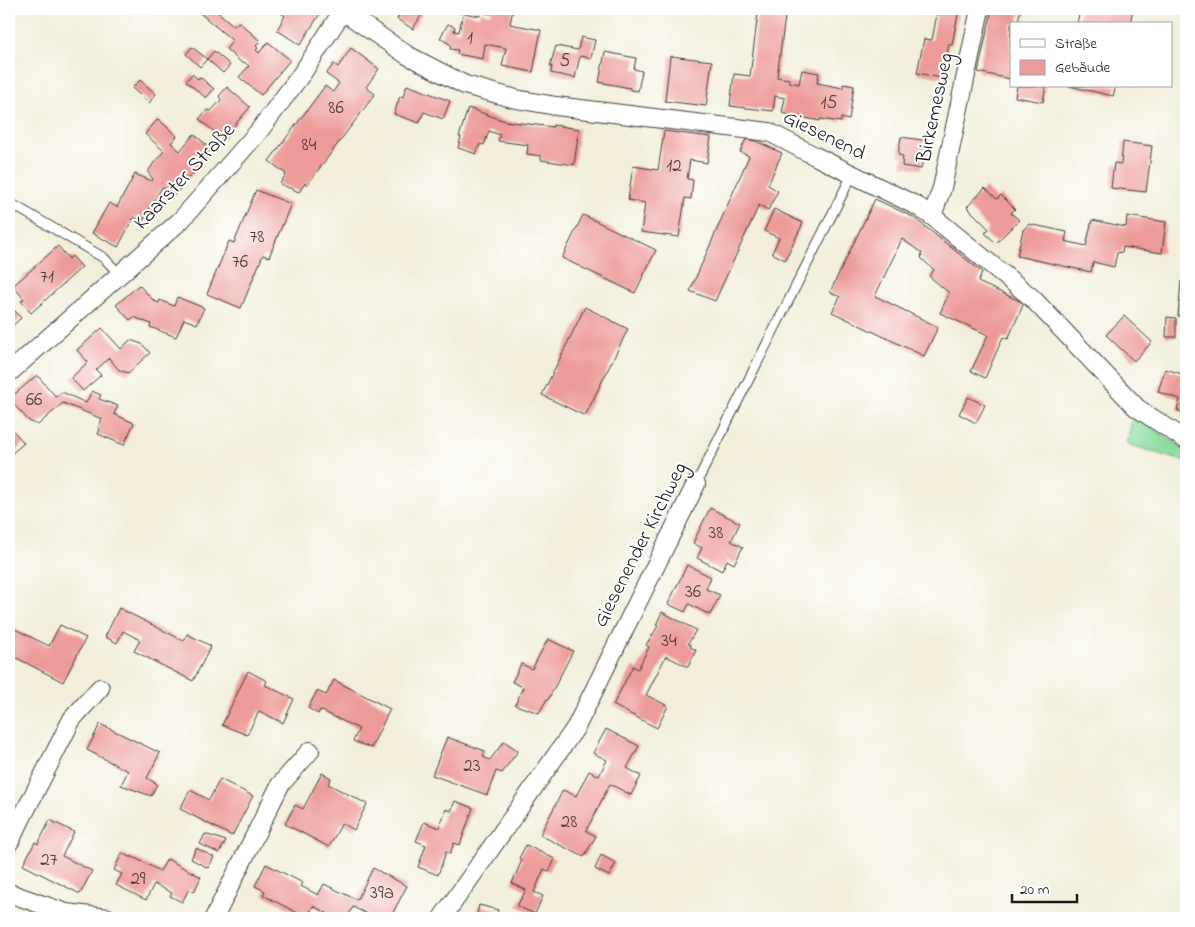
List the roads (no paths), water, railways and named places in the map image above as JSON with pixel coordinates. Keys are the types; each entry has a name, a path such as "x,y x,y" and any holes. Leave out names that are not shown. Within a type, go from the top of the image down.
{"street":[{"name":"Birkemesweg","path":"932,216 942,188 980,9"},
{"name":"Giesenend","path":"343,10 407,55 465,85 516,99 556,106 770,132 852,175 917,206 932,216 1032,298 1137,408 1186,440"},
{"name":"Kaarster Straße","path":"9,372 181,220 259,131 303,72 343,10"},
{"name":"Giesenender Kirchweg","path":"442,918 576,727 696,484"},
{"path":"9,843 72,719 100,688"},
{"path":"214,918 280,785 310,751"},
{"path":"9,893 66,913 108,918"}],"lane":[{"name":"Giesenender Kirchweg","path":"696,484 852,175"},
{"path":"10,203 104,258 119,274"}]}
